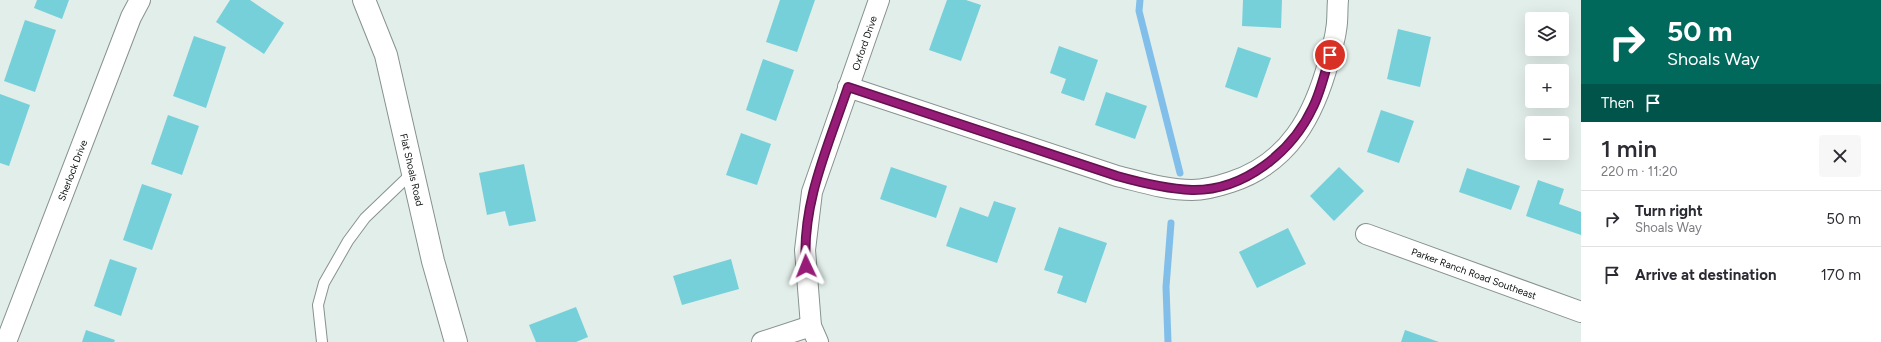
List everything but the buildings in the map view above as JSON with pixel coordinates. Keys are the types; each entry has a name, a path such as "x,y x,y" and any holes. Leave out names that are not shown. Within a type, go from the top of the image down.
{"main road":[{"name":"Flat Shoals Road","path":"364,0 386,55 433,261 456,342"}],"street":[{"name":"Sherlock Drive","path":"6,342 128,25 140,0"},
{"name":"Oxford Drive","path":"814,334 805,250 812,192 879,0"},
{"path":"848,87 1110,173 1152,185 1193,190 1218,186 1243,178 1272,160 1292,141 1314,107 1336,30 1338,0"},
{"name":"Parker Ranch Road Southeast","path":"1366,234 1581,312"},
{"path":"762,342 814,334"}],"lane":[{"path":"322,342 318,305 324,283 348,241 365,218 413,172"}],"waterway":[{"path":"1140,0 1139,11 1180,173"},
{"path":"1168,342 1166,287 1171,223"}],"route":[{"path":"806,266 805,250 812,192 848,87 1117,176 1160,187 1193,190 1218,186 1243,178 1272,160 1292,141 1314,107 1330,55"}]}
